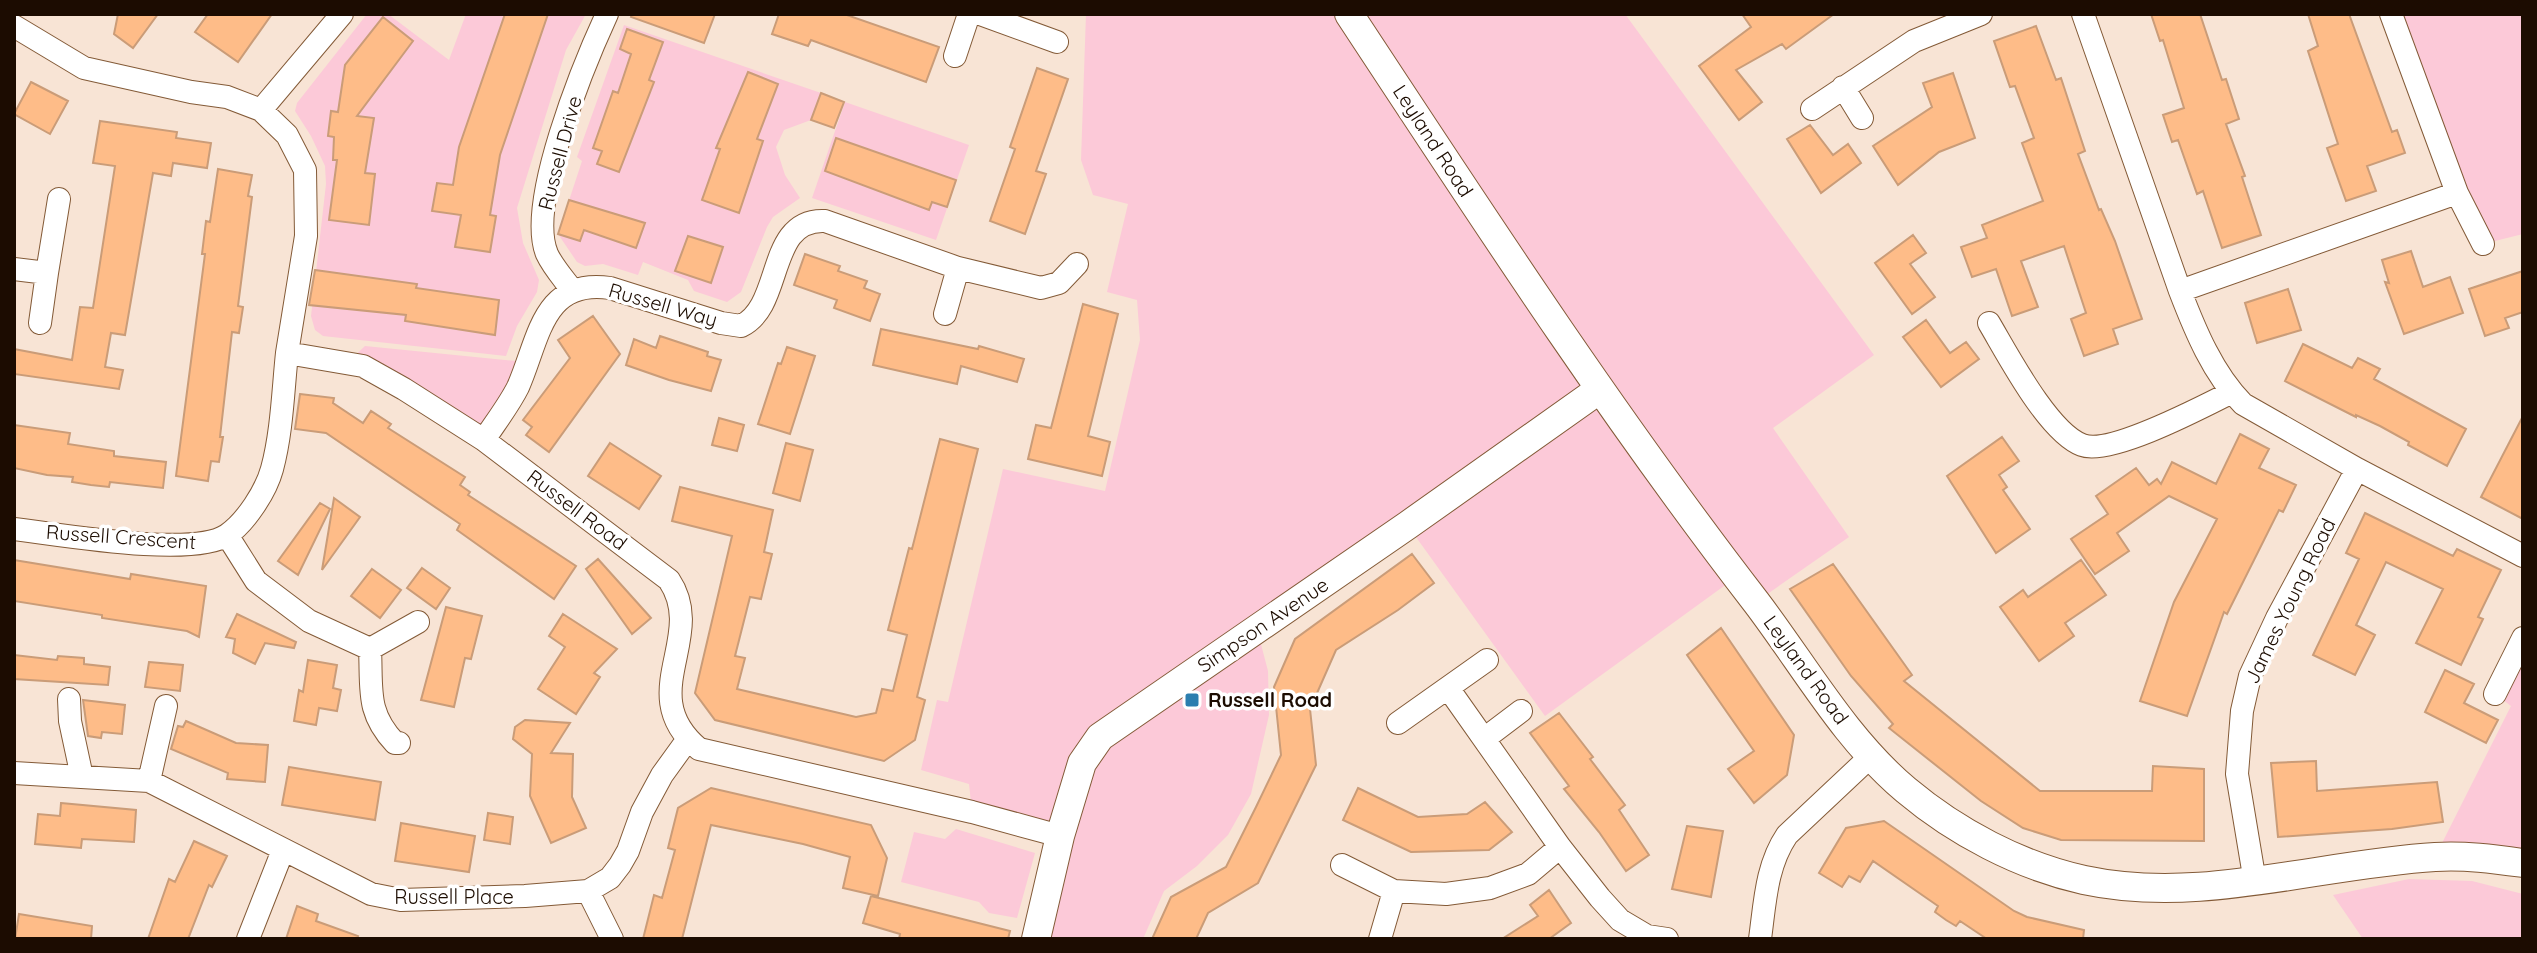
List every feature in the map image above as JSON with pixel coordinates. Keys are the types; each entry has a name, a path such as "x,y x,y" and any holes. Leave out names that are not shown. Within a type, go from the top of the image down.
{"street":[{"path":"261,110 342,14"},
{"name":"Russell Drive","path":"572,290 547,255 542,227 548,181 571,103 607,14"},
{"path":"955,56 969,14"},
{"path":"980,14 1057,42"},
{"name":"Leyland Road","path":"1349,14 1600,389 1870,757 1907,791 1986,843 2029,863 2082,879 2137,889 2255,882 2435,857 2523,863"},
{"path":"1812,109 1914,41 1981,14"},
{"path":"2083,14 2180,291 2195,329 2232,392 2243,404 2357,469 2523,556"},
{"path":"2391,14 2457,193 2483,244"},
{"path":"14,26 84,68 227,97 261,110 287,135 305,170 306,236 287,353 277,444 271,473 249,512 227,535 256,581 309,621 370,649"},
{"path":"1843,87 1862,118"},
{"path":"2180,291 2457,193"},
{"path":"40,323 59,199"},
{"name":"Russell Way","path":"572,290 590,285 610,288 721,323 741,326 755,315 794,231 812,220 825,221 958,268 1041,288 1059,283 1077,264"},
{"path":"945,314 958,268"},
{"path":"14,269 47,273"},
{"path":"484,440 517,389 537,332 554,305 572,290"},
{"path":"1989,323 2036,399 2062,431 2084,446 2112,444 2180,419 2232,392"},
{"name":"Russell Road","path":"287,353 363,366 404,389 484,440 669,580 679,595 683,613 670,694 673,711 688,739"},
{"name":"Simpson Avenue","path":"1036,939 1060,836 1082,763 1100,737 1600,389"},
{"name":"James Young Road","path":"2255,882 2237,774 2242,711 2250,676 2277,618 2357,469"},
{"name":"Russell Crescent","path":"14,529 88,539 181,545 227,535"},
{"path":"370,649 418,622"},
{"path":"2495,694 2523,638"},
{"path":"370,649 372,703 378,725 395,743 399,743"},
{"path":"1398,723 1487,660"},
{"path":"1448,688 1560,847 1620,920 1647,936 1667,939"},
{"path":"69,699 70,721 82,777"},
{"path":"149,781 166,706"},
{"path":"1484,739 1521,711"},
{"path":"612,939 588,891 610,878 620,865 642,812 662,775 688,739 699,749 736,759 972,812 1060,836"},
{"path":"1760,939 1769,874 1778,849 1787,835 1870,757"},
{"name":"Russell Place","path":"14,773 149,781 371,894 401,900 588,891"},
{"path":"1342,865 1394,891 1446,894 1490,888 1528,874 1560,847"},
{"path":"248,939 283,850"},
{"path":"1380,939 1394,891"}],"shaded area":[{"path":"367,14 388,14 449,60 466,14 586,14 566,50 517,208 523,243 539,280 537,292 517,326 506,356 323,336 315,330 311,316 326,184 325,166 295,111 297,103"},
{"path":"1086,14 1625,14 1874,355 1773,428 1849,537 1756,602 1735,578 1545,716 1408,526 1257,629 1268,671 1269,715 1251,794 1228,835 1197,866 1164,891 1143,939 1036,939 1060,836 972,812 969,784 921,770 937,700 948,702 1003,469 1105,491 1140,340 1137,300 1107,292 1128,204 1093,195 1081,160"},
{"path":"2391,14 2523,14 2523,234 2483,244"},
{"path":"624,25 821,93 811,120 784,130 776,147 785,175 800,198 773,217 741,292 727,302 694,291 688,280 643,262 638,275 603,264 585,266 577,262 558,234 582,161 577,157"},
{"path":"845,102 969,145 936,240 812,198"},
{"path":"365,346 526,362 484,440 347,363"},
{"path":"2523,638 2523,863 2435,857 2511,706 2495,694"},
{"path":"956,829 1035,853 1017,918 989,913 979,902 901,882 914,832 945,839"},
{"path":"2409,879 2472,881 2523,894 2523,939 2363,939 2333,895"}],"building":[{"path":"118,14 158,14 133,48 114,34"},
{"path":"208,14 272,14 238,62 195,32"},
{"path":"505,14 548,14 500,155 490,215 496,216 490,252 455,247 461,215 432,211 437,183 453,185 459,147"},
{"path":"632,14 715,14 704,43 631,17"},
{"path":"779,14 844,14 939,47 926,82 811,40 808,46 772,34"},
{"path":"1742,14 1834,14 1786,49 1782,44 1736,70 1762,102 1739,120 1699,66 1751,27"},
{"path":"2151,14 2200,14 2239,119 2226,124 2245,176 2242,177 2261,235 2222,248 2203,191 2197,194 2178,140 2172,142 2163,115 2184,108 2163,40 2160,41"},
{"path":"2308,14 2349,14 2392,132 2397,130 2405,153 2367,166 2376,191 2346,201 2327,148 2338,144 2308,51 2318,46"},
{"path":"383,17 413,41 357,116 374,118 365,173 375,174 369,225 329,220 337,160 333,160 334,137 328,136 331,111 338,112 345,65"},
{"path":"2036,26 2056,80 2061,78 2085,151 2078,154 2099,210 2115,241 2142,319 2113,329 2118,344 2084,356 2071,319 2086,313 2064,246 2021,261 2038,307 2012,316 1996,269 1972,277 1961,247 1987,238 1982,225 2043,201 2022,143 2034,138 2015,86 2010,87 1994,41"},
{"path":"627,29 663,42 649,80 654,82 619,172 597,164 602,151 593,148 613,91 618,93 631,54 620,49"},
{"path":"1037,68 1068,79 1036,171 1046,174 1025,234 990,221 1015,149 1010,147"},
{"path":"748,72 778,84 757,139 763,141 739,213 702,200 720,149 716,148"},
{"path":"1953,73 1975,138 1939,152 1898,185 1873,146 1932,107 1923,83"},
{"path":"31,82 68,101 50,134 14,114"},
{"path":"821,93 844,102 834,128 811,120"},
{"path":"100,121 177,132 176,138 211,143 207,168 173,163 171,176 153,173 125,335 111,333 105,367 123,370 119,389 14,374 14,349 72,360 80,307 93,308 115,166 93,163"},
{"path":"1810,125 1833,155 1848,144 1861,163 1821,193 1787,139"},
{"path":"836,138 956,180 947,207 932,202 929,210 825,171"},
{"path":"218,169 252,175 248,196 252,197 238,306 243,307 239,333 232,332 220,437 223,437 219,462 211,461 208,481 176,476 205,254 202,254 206,221 210,222"},
{"path":"569,200 645,223 636,248 584,230 580,241 558,234"},
{"path":"1913,235 1926,253 1910,264 1935,297 1912,314 1875,263"},
{"path":"688,236 723,247 711,283 675,271"},
{"path":"2411,251 2423,287 2450,277 2463,313 2404,334 2385,282 2389,283 2382,260"},
{"path":"805,254 840,266 838,271 867,281 864,288 880,294 870,321 834,308 837,300 794,285"},
{"path":"315,270 417,284 416,288 499,300 495,335 405,321 406,315 309,305"},
{"path":"2523,271 2523,312 2505,318 2509,328 2485,336 2469,289"},
{"path":"2288,289 2301,330 2257,343 2245,303"},
{"path":"1083,304 1118,314 1088,436 1110,442 1102,476 1028,459 1036,425 1051,428"},
{"path":"593,316 620,354 549,452 526,435 532,427 523,420 570,358 558,340"},
{"path":"1926,320 1950,353 1966,342 1979,359 1941,387 1903,337"},
{"path":"881,329 978,349 979,346 1024,359 1017,382 961,366 957,384 873,365"},
{"path":"660,336 708,352 707,356 721,360 711,391 626,365 634,339 656,348"},
{"path":"2303,344 2352,368 2358,358 2380,369 2374,379 2466,429 2447,466 2380,426 2285,381"},
{"path":"787,347 815,356 790,434 758,424 778,363 781,364"},
{"path":"300,394 334,398 333,403 363,423 371,411 391,424 388,428 465,477 460,485 470,492 468,495 576,566 554,599 457,530 460,524 326,433 295,429"},
{"path":"2523,416 2523,519 2481,497"},
{"path":"719,418 744,425 737,451 712,445"},
{"path":"14,425 70,433 68,444 114,451 114,456 166,462 163,488 110,482 109,487 91,485 72,482 73,477 14,468"},
{"path":"2240,434 2269,449 2259,468 2296,485 2283,512 2279,510 2227,614 2224,612 2187,716 2140,701 2174,602 2217,519 2169,496 2117,533 2129,551 2095,574 2071,539 2108,514 2096,496 2136,468 2149,485 2157,479 2161,484 2172,462 2216,484"},
{"path":"2002,437 2019,461 1999,475 2007,487 2003,490 2030,529 1996,553 1947,476"},
{"path":"940,439 978,449 917,697 925,700 915,740 884,761 715,720 695,693 732,536 672,521 680,487 773,510 764,552 772,554 761,599 750,597 735,656 745,658 737,689 856,717 876,713 882,689 893,691 907,635 888,630"},
{"path":"610,443 661,476 639,509 588,476"},
{"path":"786,443 813,450 800,501 773,493"},
{"path":"334,498 360,517 322,570"},
{"path":"320,503 330,509 298,575 278,561"},
{"path":"2365,513 2453,556 2457,549 2501,570 2478,617 2483,619 2461,665 2416,643 2443,589 2386,562 2356,625 2375,635 2355,675 2313,655 2359,559 2346,553"},
{"path":"1412,554 1434,583 1336,650 1310,709 1316,765 1258,883 1208,913 1196,939 1152,939 1171,897 1226,867 1281,755 1274,687 1295,639"},
{"path":"598,559 651,618 632,634 586,569"},
{"path":"14,560 130,579 131,574 206,586 199,637 187,631 14,601"},
{"path":"2081,560 2106,595 2065,623 2074,636 2039,661 2000,607 2023,590 2028,597"},
{"path":"1833,564 1912,675 1904,681 2040,791 2152,791 2153,766 2204,769 2204,841 2061,840 2023,828 1981,801 1889,728 1893,724 1851,676 1790,589"},
{"path":"422,568 450,588 436,609 407,588"},
{"path":"372,569 401,590 380,618 351,596"},
{"path":"446,607 482,616 471,659 465,658 454,707 421,700"},
{"path":"237,614 296,642 294,648 265,643 255,664 233,653 235,639 226,637"},
{"path":"563,614 617,649 594,673 600,677 576,714 538,689 565,647 549,636"},
{"path":"1721,628 1794,735 1787,775 1754,803 1728,769 1754,751 1687,655"},
{"path":"14,655 57,660 58,656 84,658 84,664 110,667 108,685 14,679"},
{"path":"308,660 337,665 333,688 341,690 337,711 319,708 316,725 294,721"},
{"path":"149,662 183,665 180,691 145,687"},
{"path":"2445,670 2474,684 2464,703 2498,720 2486,743 2425,712"},
{"path":"83,700 125,705 122,734 102,732 101,738 88,736"},
{"path":"1559,713 1625,805 1619,810 1649,855 1626,871 1564,789 1569,786 1530,733"},
{"path":"525,720 570,723 551,753 573,754 572,797 586,828 551,843 530,796 532,754 513,739 515,727"},
{"path":"186,721 236,743 268,745 265,782 227,779 228,773 171,749 178,726 183,727"},
{"path":"2316,761 2317,791 2437,782 2443,822 2278,837 2271,763"},
{"path":"289,767 381,782 375,820 282,805"},
{"path":"711,788 871,825 887,858 878,896 843,888 850,857 711,825 682,939 643,939 654,895 662,898 675,850 668,848 678,808"},
{"path":"1358,788 1418,817 1467,814 1485,802 1512,832 1489,850 1411,852 1343,820"},
{"path":"61,803 136,810 134,842 82,839 81,848 35,844 38,814 60,816"},
{"path":"488,813 513,817 510,844 484,840"},
{"path":"1884,821 2014,911 2084,930 2083,939 1987,939 1960,921 1956,926 1946,920 1935,912 1938,906 1873,861 1860,882 1849,876 1842,887 1819,873 1846,828"},
{"path":"401,823 475,836 469,872 395,861"},
{"path":"1687,826 1723,831 1711,897 1672,889"},
{"path":"194,841 227,856 212,887 209,885 188,939 148,939 169,879 175,882"},
{"path":"1549,890 1571,923 1549,939 1502,939 1538,916 1530,905"},
{"path":"871,896 1010,931 1008,939 899,939 900,934 863,923"},
{"path":"297,906 318,914 316,921 358,936 357,939 286,939"},
{"path":"19,914 92,926 91,939 15,939"}],"place":[{"name":"Russell Road","path":"1192,700"}]}
